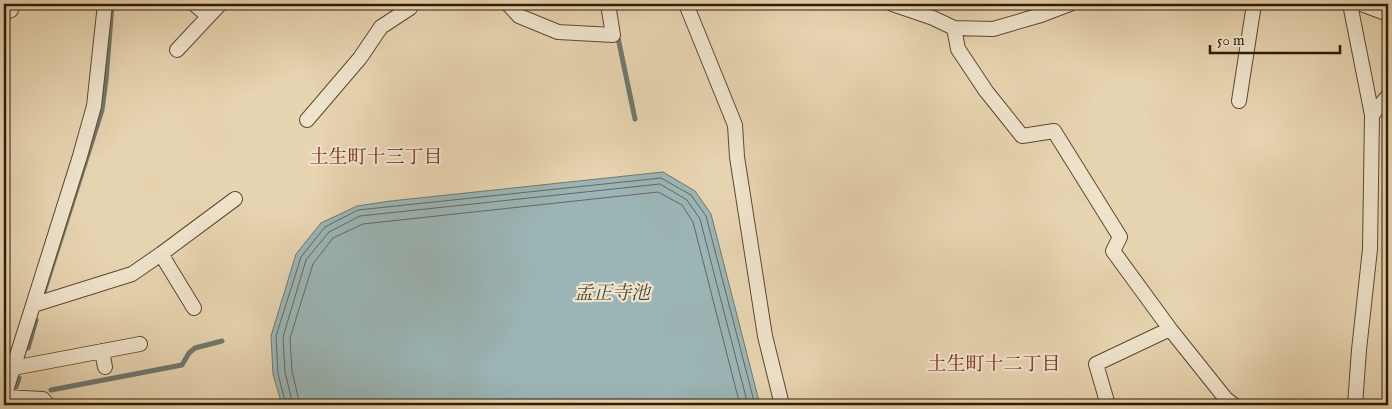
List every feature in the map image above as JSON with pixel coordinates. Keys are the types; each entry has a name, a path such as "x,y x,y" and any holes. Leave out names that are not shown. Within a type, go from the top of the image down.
{"street":[{"path":"4,13 11,10 9,4"},
{"path":"48,405 43,399 4,397 94,106 105,4"},
{"path":"194,4 208,16"},
{"path":"177,50 220,4"},
{"path":"307,120 360,58 381,28 410,8 412,4"},
{"path":"508,4 519,16 558,32 613,35 608,4"},
{"path":"686,4 735,126 736,157 765,336 782,405"},
{"path":"892,4 933,18 954,28 994,29 1039,9 1070,4"},
{"path":"1239,101 1254,4"},
{"path":"1350,4 1372,115 1370,249 1355,405"},
{"path":"1360,4 1388,14"},
{"path":"954,28 958,49 986,91 1022,136 1054,131 1120,237 1113,251 1170,329 1226,399 1234,405"},
{"path":"1372,115 1388,96"},
{"path":"33,305 132,274 235,199"},
{"path":"161,254 194,308"},
{"path":"1108,405 1096,364 1170,329"},
{"path":"13,368 140,344"},
{"path":"102,351 105,367"}],"water":[{"name":"孟正寺池","path":"663,172 695,191 711,214 760,405 282,405 273,374 271,336 296,254 321,223 357,206"}],"waterway":[{"path":"44,292 102,110 112,5"},
{"path":"617,33 635,119"},
{"path":"28,348 36,320"},
{"path":"51,390 182,365 189,353 195,348 222,341"},
{"path":"16,387 19,378"}],"district":[{"name":"土生町十三丁目","path":"376,156"},
{"name":"土生町十二丁目","path":"994,363"}]}
